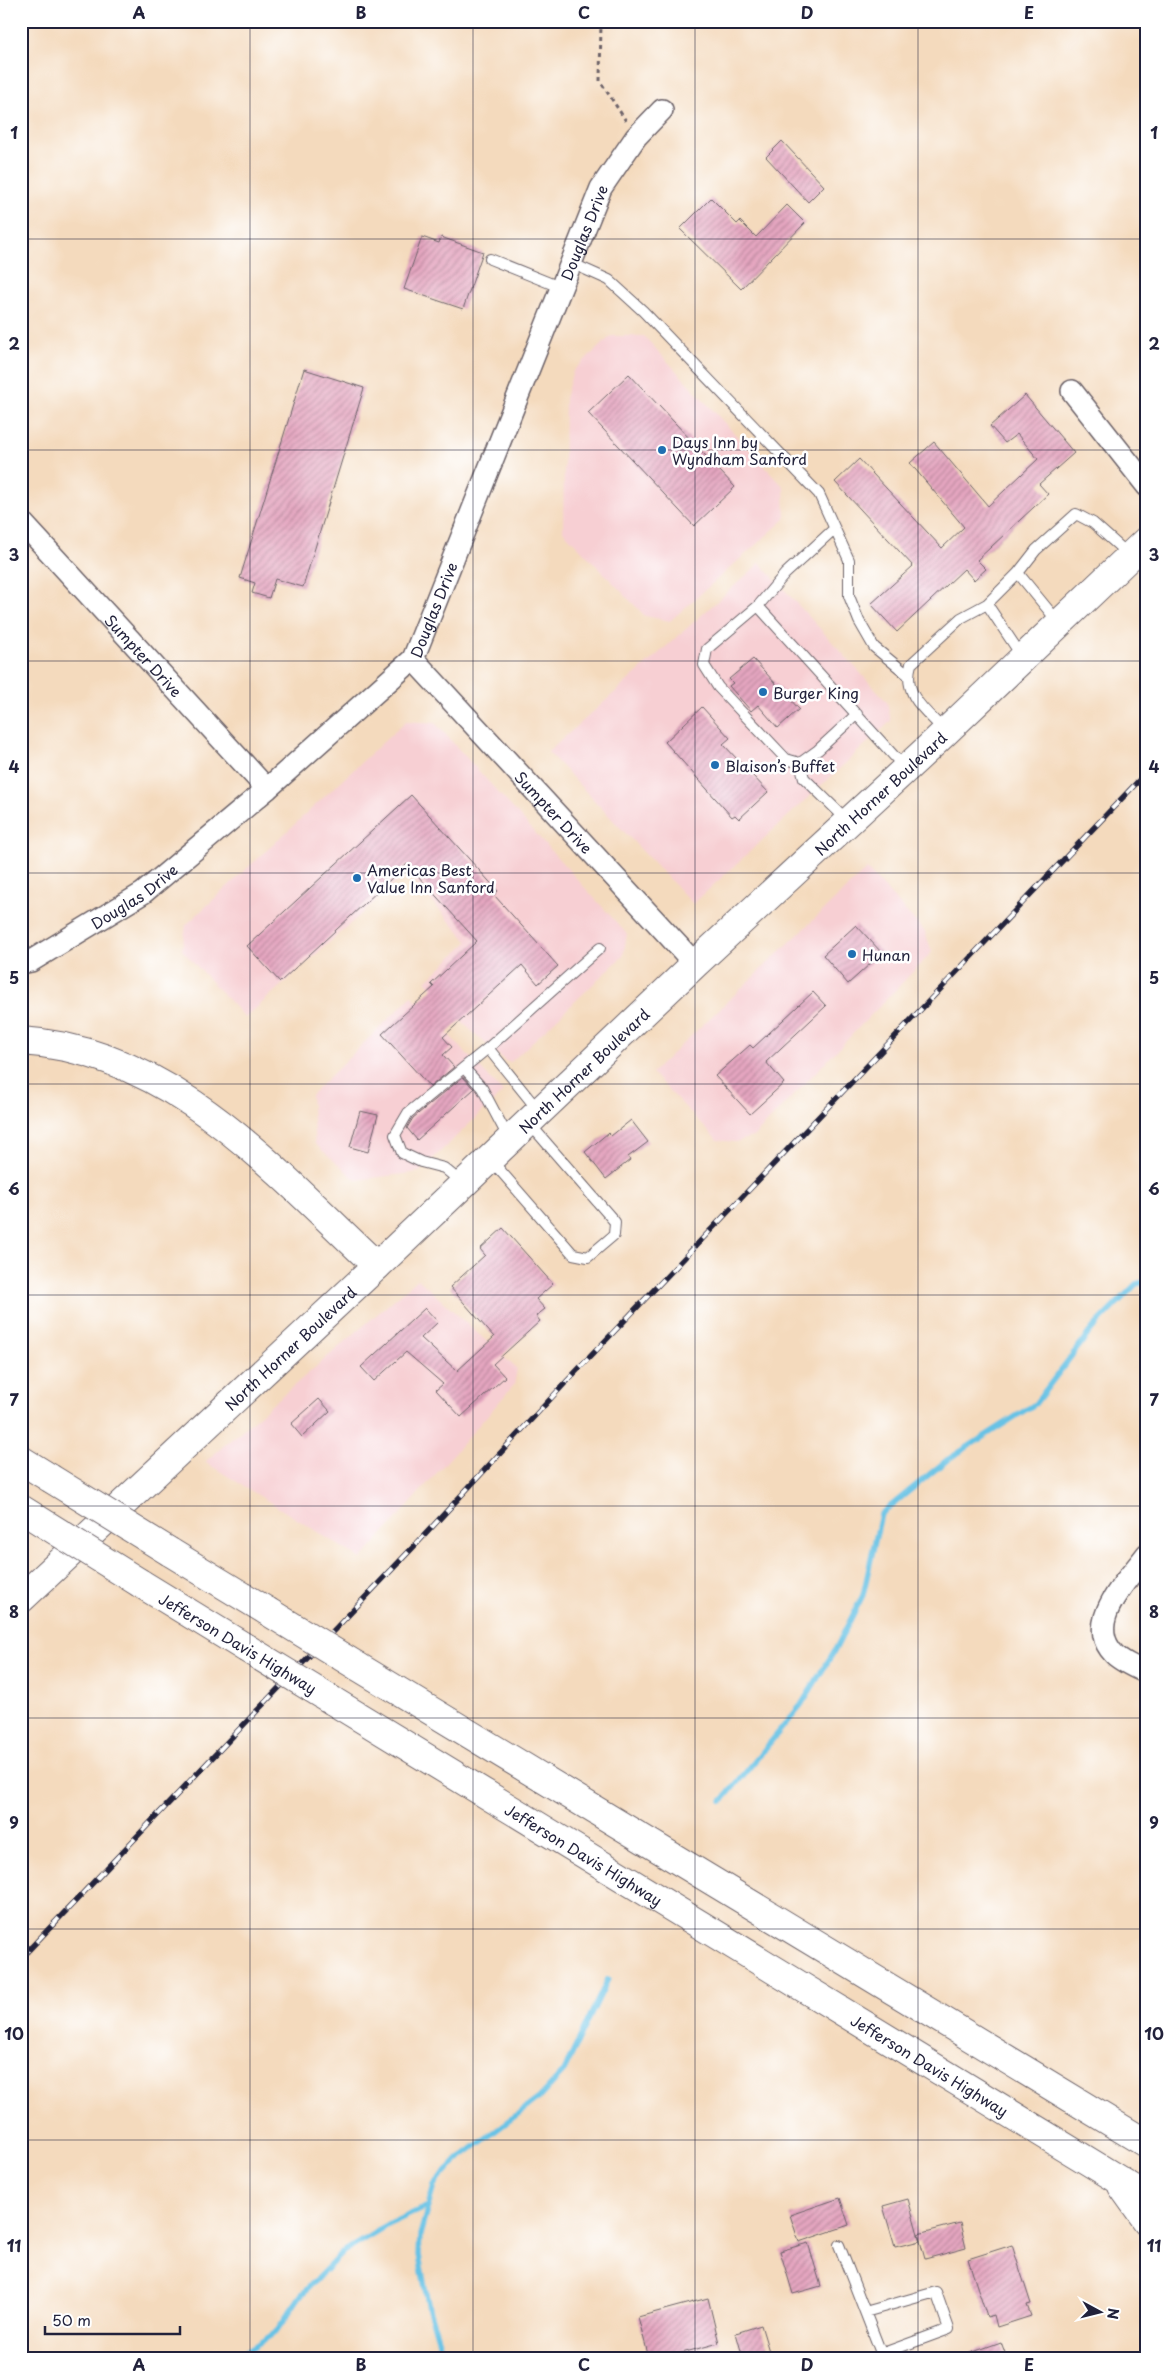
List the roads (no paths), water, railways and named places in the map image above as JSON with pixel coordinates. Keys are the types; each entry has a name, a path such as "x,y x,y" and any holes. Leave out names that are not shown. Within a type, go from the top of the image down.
{"main road":[{"name":"North Horner Boulevard","path":"21,1599 695,964 1024,658 1138,548"},
{"path":"21,1041 59,1045 94,1054 138,1071 176,1092 227,1128 376,1266"},
{"path":"21,1460 266,1611 1147,2144"},
{"name":"Jefferson Davis Highway","path":"21,1509 140,1584 1147,2197"},
{"path":"1117,2179 1147,2221"}],"street":[{"name":"Douglas Drive","path":"21,963 31,961 143,893 267,789 413,659 601,188 636,137 662,110"},
{"path":"1072,391 1147,486"},
{"name":"Sumpter Drive","path":"21,521 267,789"},
{"name":"Sumpter Drive","path":"413,659 695,964"},
{"path":"1147,1554 1108,1609 1102,1630 1104,1639 1115,1655 1147,1673"}],"lane":[{"path":"490,259 562,288"},
{"path":"571,263 609,280 669,336 819,494 849,560 849,596 859,621 874,647 908,675"},
{"path":"945,732 912,696 908,675 911,664 961,618 987,604 1018,573 1036,550 1076,514 1138,548"},
{"path":"800,763 786,759 718,687 704,665 707,649 758,606 785,574 834,528"},
{"path":"1018,573 1059,624"},
{"path":"987,604 1024,658"},
{"path":"758,606 906,769"},
{"path":"800,763 818,750 857,714"},
{"path":"800,763 804,778 849,822"},
{"path":"463,1184 444,1168 421,1162 402,1153 395,1135 408,1113 488,1048 600,948"},
{"path":"488,1048 526,1125"},
{"path":"464,1068 482,1088 526,1125 615,1222 614,1235 588,1257 573,1254 490,1158"},
{"path":"840,2245 865,2312 882,2356 949,2329 936,2292 865,2312"}],"waterway":[{"path":"722,1801 801,1705 835,1650 863,1595 881,1514 947,1460 1035,1404 1092,1329 1136,1284 1147,1281"},
{"path":"444,2358 429,2309 419,2255 420,2235 434,2185 457,2160 539,2098 564,2071 608,1979"},
{"path":"235,2358 275,2333 301,2295 343,2252 389,2224 426,2207"}],"railway":[{"path":"21,1958 420,1540 567,1381 1147,772"}],"place":[{"name":"Days Inn by Wyndham Sanford","path":"662,450"},
{"name":"Burger King","path":"763,692"},
{"name":"Blaison’s Buffet","path":"715,765"},
{"name":"Americas Best Value Inn Sanford","path":"357,878"},
{"name":"Hunan","path":"852,954"}]}
